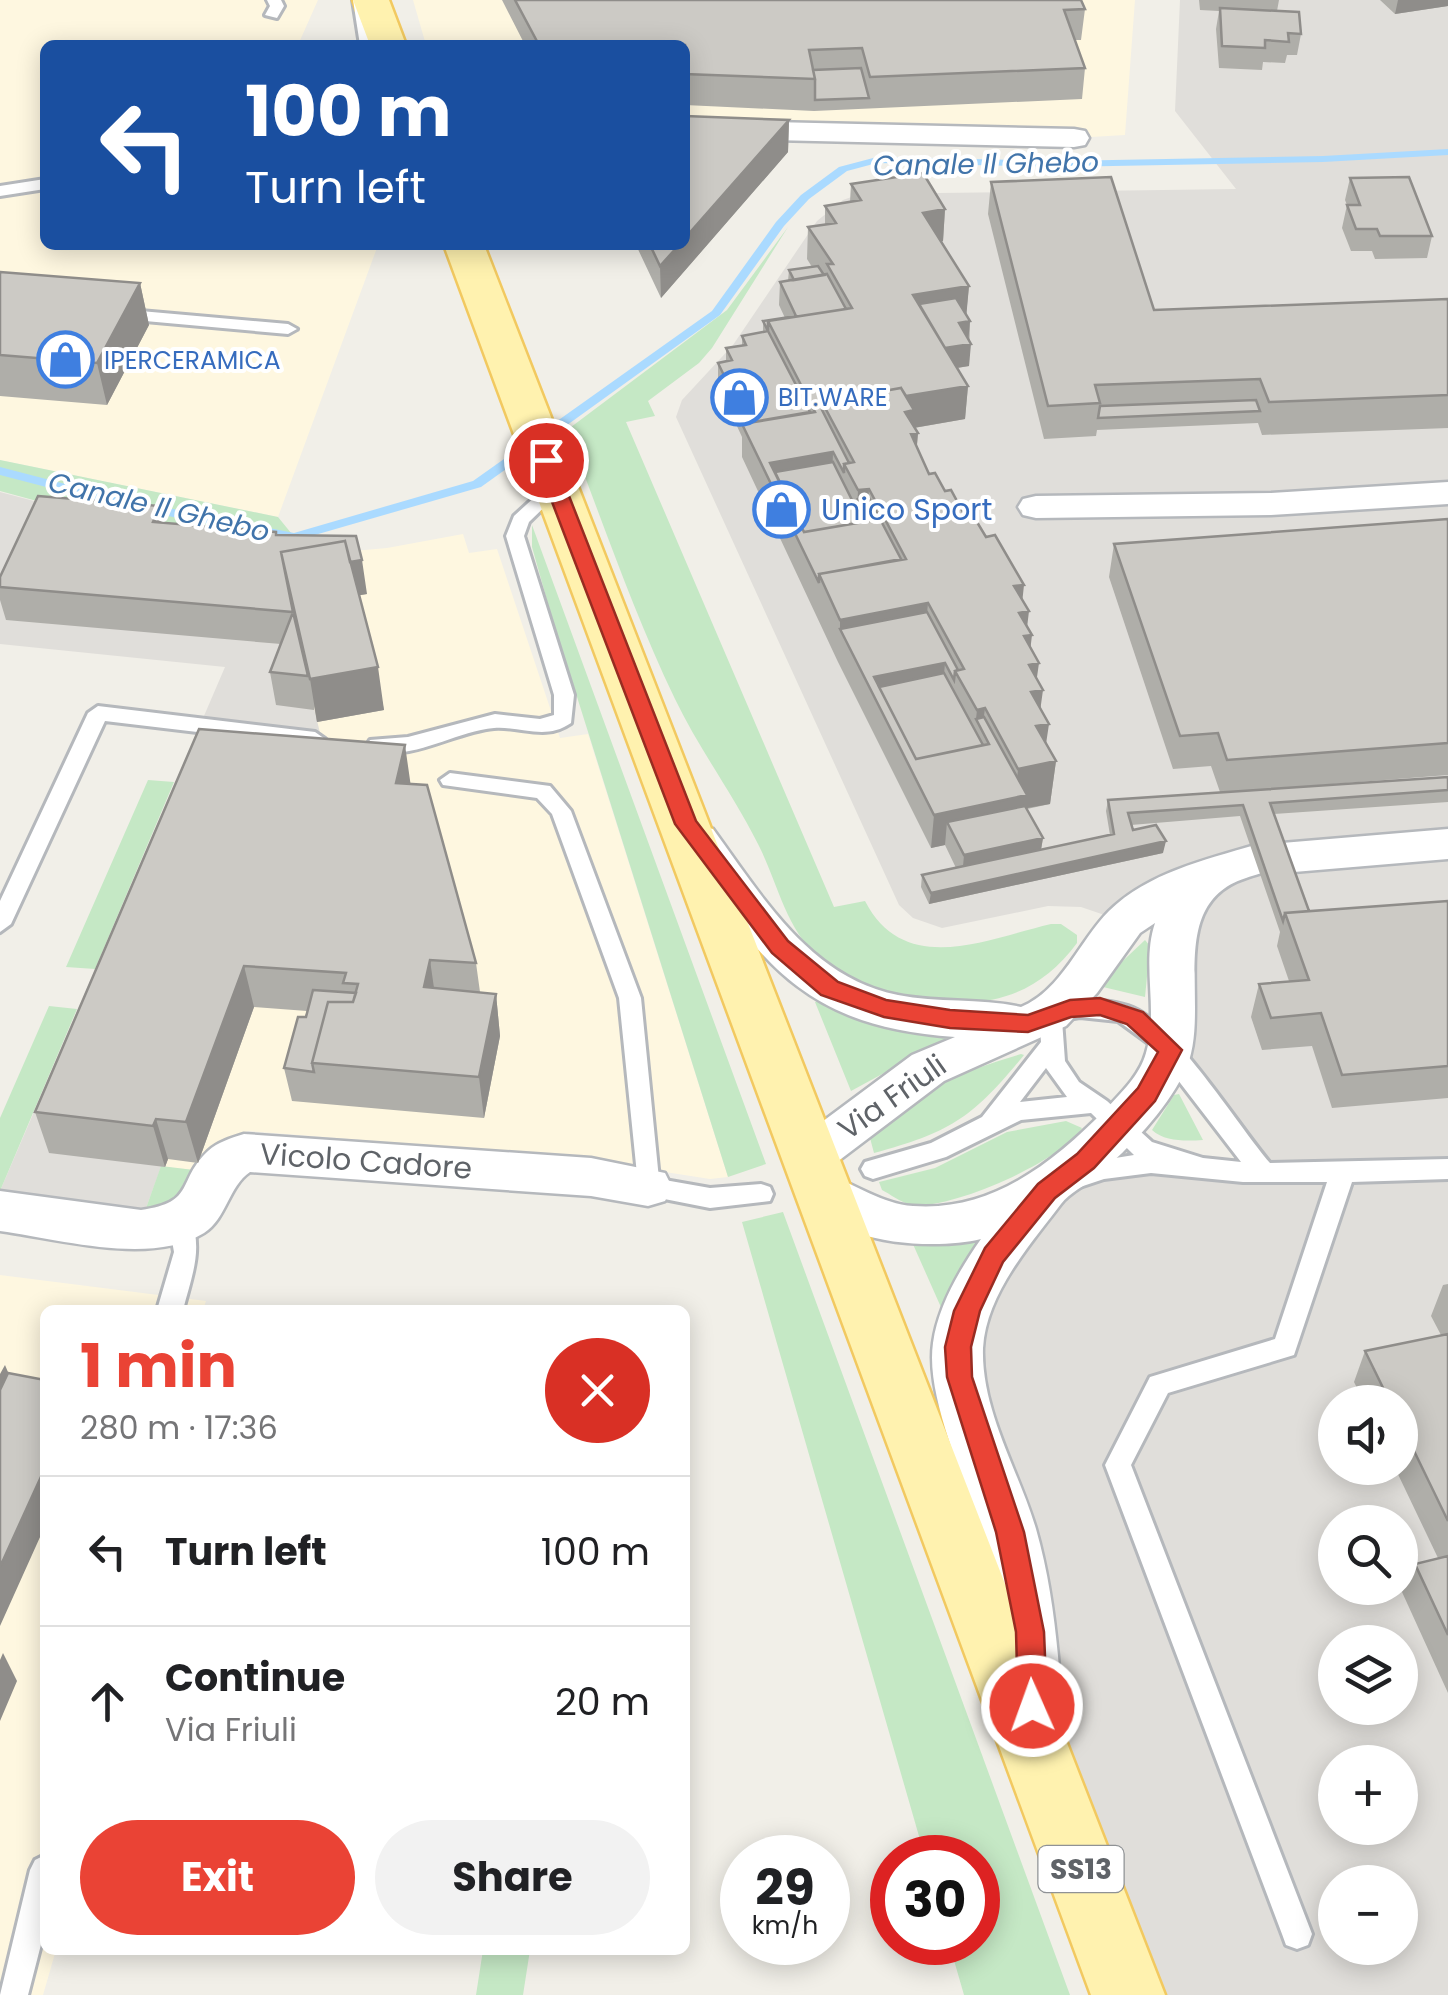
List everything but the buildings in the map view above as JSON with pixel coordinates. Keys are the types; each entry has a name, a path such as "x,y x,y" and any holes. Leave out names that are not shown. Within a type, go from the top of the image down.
{"main road":[{"path":"371,0 386,40"},
{"name":"SS13","path":"466,250 550,474"},
{"name":"Via Friuli","path":"550,474 686,824 837,1173 1034,1742 1128,1995"}],"street":[{"path":"690,129 1074,138"},
{"path":"1036,506 1271,504 1448,493"},
{"name":"Via Friuli","path":"686,824 780,947 830,988 854,1000 912,1015 1043,1028"},
{"name":"Via Friuli","path":"1251,864 1192,894 1179,914 1174,932 1170,1050 1147,1094 1106,1115 1086,1161 1046,1191 1001,1212 955,1223 914,1226 876,1218 837,1173 862,1113 928,1068 1043,1028 1125,922 1187,882 1251,864 1448,844"},
{"name":"Vicolo Cadore","path":"181,1224 198,1212 220,1169 230,1158 244,1153 591,1177 648,1186"},
{"name":"Via Friuli","path":"1034,1742 1030,1632 1010,1532 960,1377 958,1347 967,1311 994,1255 1046,1191"},
{"path":"0,1211 141,1230 181,1224"}],"lane":[{"path":"360,0 366,40"},
{"path":"0,191 40,185"},
{"path":"446,250 486,305"},
{"path":"104,313 288,328"},
{"path":"0,924 98,713 409,746 494,722 553,726 564,718 564,694 515,536 550,474"},
{"path":"450,780 543,790 561,811 630,998 648,1186 710,1198 761,1194"},
{"path":"988,1124 1043,1028 1100,1007 1123,1012 1148,1026 1264,1174"},
{"path":"1043,1028 1062,1078 1144,1149 1194,1164"},
{"path":"837,1173 938,1150 1017,1111 1106,1115"},
{"path":"1046,1191 1125,1163 1194,1164 1264,1174 1448,1169"},
{"path":"1297,1934 1118,1465 1159,1384 1285,1347 1343,1171"},
{"path":"171,1305 186,1252 181,1224"},
{"path":"13,1995 40,1890"}],"shaded area":[{"path":"0,0 318,0 300,40 40,40 40,250 376,250 278,517 0,460"},
{"path":"413,0 1135,0 1125,135 1074,138 690,123 690,40 425,40"},
{"path":"1180,0 1448,0 1448,1995 1128,1995 959,1377 994,1255 1133,1141 1263,1173 1171,1050 1179,914 1125,922 1081,907 1048,906 942,928 913,918 899,905 676,417 682,400 733,345 817,221 843,200 860,194 1236,189 1175,111"},
{"path":"0,492 155,533 299,645 325,754 319,754 165,1167 161,1167 145,1211 0,1191 225,667 0,644"},
{"path":"463,534 469,553 497,549 560,738 588,734 728,1177 710,1179 556,1155 248,1131 212,1146 199,1158 194,1170 165,1167 319,753 282,565 309,555 387,548"},
{"path":"0,1275 206,1301 205,1305 40,1305 40,1955 55,1955 43,1995 0,1995"}],"green space":[{"path":"788,227 712,348 699,363 648,401 655,416 626,422 834,907 865,901 882,925 902,939 925,946 975,944 1051,924 1061,924 1077,935 1077,943 1052,970 1007,996 953,1002 882,991 848,978 807,945 790,918 748,825 675,699 567,430 727,310"},
{"path":"0,460 278,517 309,555 155,533 0,491"},
{"path":"532,525 766,1164 728,1177 550,611 532,547"},
{"path":"148,780 174,782 95,969 66,967"},
{"path":"1145,940 1150,946 1145,997 1103,987 1111,972"},
{"path":"815,1002 878,1022 952,1036 851,1091"},
{"path":"49,1006 77,1009 0,1191 0,1118"},
{"path":"1024,1055 990,1094 959,1119 923,1138 874,1153 870,1138 903,1107 959,1076"},
{"path":"1179,1094 1203,1140 1169,1139 1152,1130 1174,1095"},
{"path":"1066,1121 1082,1128 1071,1141 1029,1168 975,1192 926,1205 909,1204 882,1190 879,1182 935,1168 1007,1132"},
{"path":"161,1166 194,1170 176,1202 145,1211"},
{"path":"783,1212 1070,1995 964,1995 955,1965 1000,1965 1000,1835 919,1835 742,1222"},
{"path":"984,1235 944,1314 912,1242"},
{"path":"482,1955 529,1955 523,1995 476,1995"}],"waterway":[{"name":"Canale Il Ghebo","path":"0,471 123,503 294,537 477,484 716,313 780,224 805,197 843,169 877,160 1060,164 1323,159 1448,152"}],"place":[{"name":"IPERCERAMICA","path":"65,360"},
{"name":"BIT.WARE","path":"739,397"},
{"name":"Unico Sport","path":"782,509"}],"route":[{"path":"546,460 686,824 780,947 808,974 854,1000 912,1015 1028,1024 1070,1009 1100,1007 1135,1018 1160,1036 1170,1050 1147,1094 1086,1161 1046,1191 994,1255 967,1311 958,1347 960,1377 1010,1532 1030,1632 1032,1706"}]}
